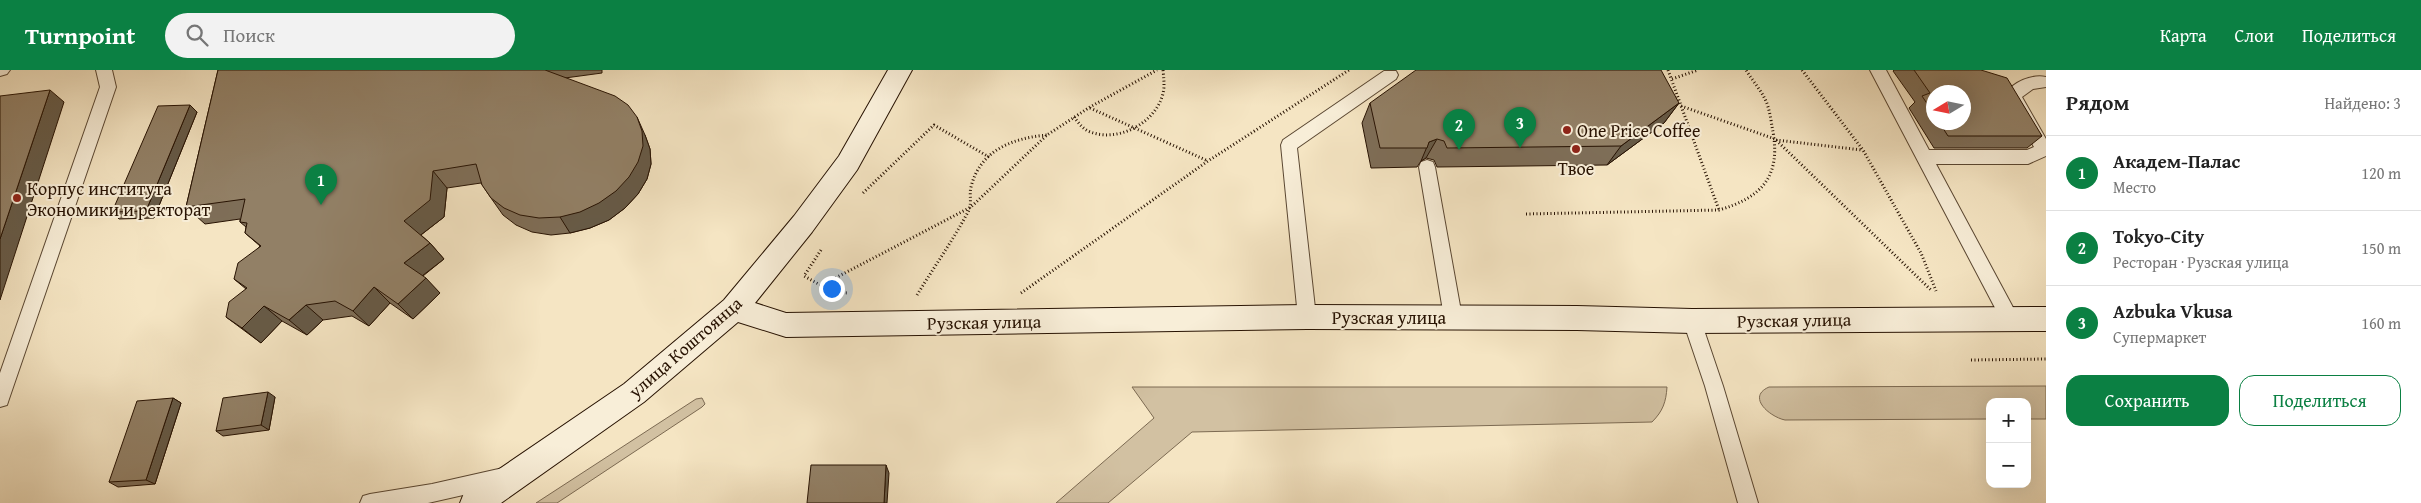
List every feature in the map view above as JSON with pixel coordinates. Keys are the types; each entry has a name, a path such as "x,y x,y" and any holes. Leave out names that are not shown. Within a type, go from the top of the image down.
{"street":[{"name":"улица Коштоянца","path":"475,503 634,393 734,309 803,224 848,163 900,70"},
{"name":"Рузская улица","path":"734,309 786,325 1307,317 1452,317 1692,321 2046,319"}],"lane":[{"path":"0,399 108,87 104,70"},
{"path":"1878,70 2010,319"},
{"path":"1307,317 1289,145 1390,75"},
{"path":"1924,157 2028,157 2044,150 2013,95 2030,83 2042,80"},
{"path":"1427,167 1452,317"},
{"path":"1692,321 1714,386 1748,503"},
{"path":"370,503 432,493 518,473"}],"path":[{"path":"914,300 971,207 1048,135 1074,117 1157,70"},
{"path":"1074,117 1088,131 1108,135 1137,128 1153,114 1164,95 1163,70"},
{"path":"1016,296 1208,161 1349,70"},
{"path":"1668,70 1719,210"},
{"path":"1672,79 1698,70"},
{"path":"1526,214 1719,210 1741,205 1763,186 1775,167 1775,140 1766,101 1746,70"},
{"path":"1775,140 1938,296 1921,253 1863,150 1802,70"},
{"path":"1681,106 1775,140 1863,150"},
{"path":"1090,108 1208,161"},
{"path":"859,196 934,125 989,157"},
{"path":"971,207 970,189 978,169 1003,143 1025,136 1048,135"},
{"path":"820,286 971,207"},
{"path":"825,244 804,276 833,292"},
{"path":"1971,360 2046,359"}],"shaded area":[{"path":"2046,386 2046,419 2031,419 2031,398 1986,398 1986,419 1785,420 1767,411 1760,401 1762,391 1769,387"},
{"path":"1132,387 1667,387 1663,406 1652,422 1192,432 1108,503 1056,503 1154,418"},
{"path":"702,398 705,404 702,407 557,503 536,503 696,399"}],"building":[{"path":"218,70 545,70 615,96 628,105 637,117 642,131 643,146 638,162 629,177 616,191 599,203 580,212 560,217 539,218 520,215 504,208 491,198 482,185 476,164 433,171 430,200 404,221 430,243 404,263 426,278 398,304 374,287 353,311 335,301 306,305 289,320 264,306 242,328 226,317 229,302 247,288 234,279 238,263 261,246 245,233 247,223 240,222 245,199 186,207"},
{"path":"1416,70 1661,70 1679,103 1621,146 1447,148 1444,141 1437,139 1429,142 1427,148 1380,148 1370,103"},
{"path":"1914,70 1981,70 2007,78 2042,136 1948,136 1944,130 1971,130 1971,85 1926,85 1926,87"},
{"path":"50,90 0,239 0,96"},
{"path":"190,105 146,211 112,212 158,106"},
{"path":"268,392 261,425 216,431 223,398"},
{"path":"173,398 146,480 109,482 137,401"},
{"path":"811,465 886,465 884,503 807,503"}],"place":[{"name":"One Price Coffee","path":"1567,130"},
{"name":"Azbuka Vkusa","path":"1520,148"},
{"name":"Твое","path":"1576,149"},
{"name":"Tokyo-City","path":"1459,150"},
{"name":"Корпус института Экономики и ректорат","path":"17,198"},
{"name":"Академ-Палас","path":"321,205"}]}
